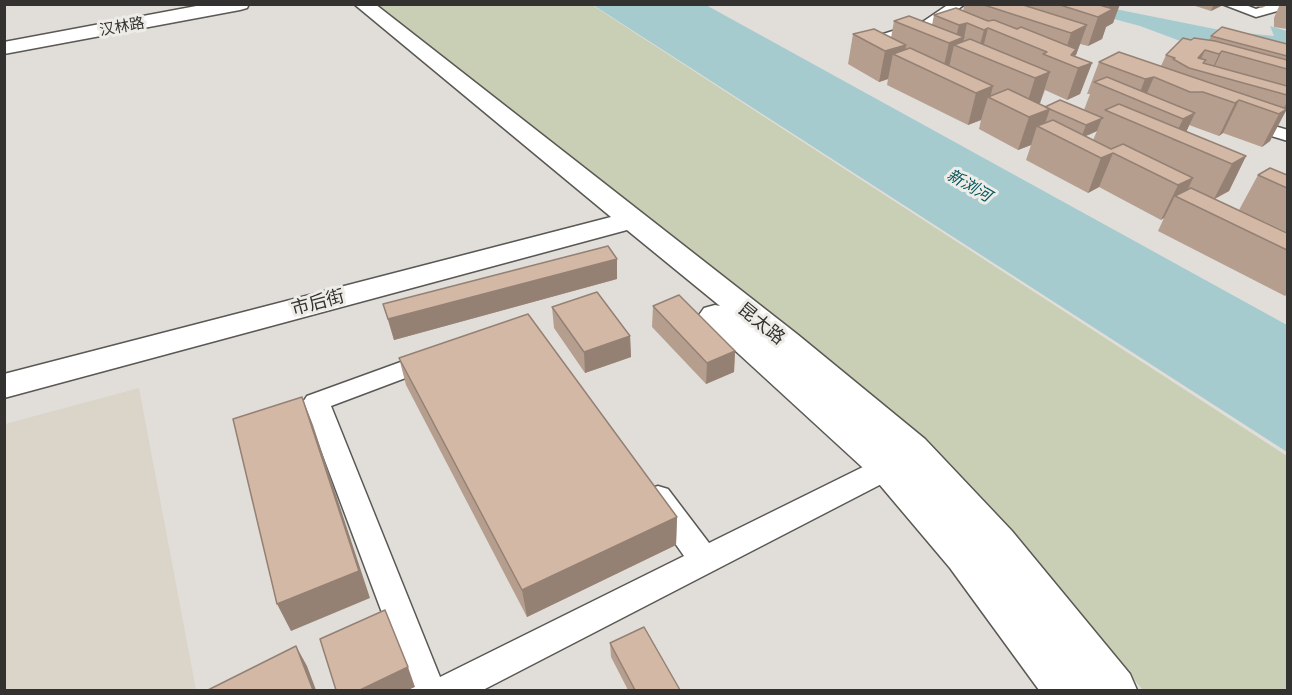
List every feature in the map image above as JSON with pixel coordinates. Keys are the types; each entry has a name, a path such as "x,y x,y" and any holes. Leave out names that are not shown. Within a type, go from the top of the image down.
{"main road":[{"name":"汉林路","path":"4,48 240,4"},
{"name":"昆太路","path":"338,4 621,223 784,342 912,449 997,543 1113,690"},
{"name":"昆太路","path":"363,4 621,223 887,468 965,555 1067,690"},
{"name":"市后街","path":"4,386 621,223"}],"street":[{"path":"879,55 858,45 929,24 959,4"},
{"path":"1228,4 1256,13 1287,4"},
{"path":"929,24 947,33"},
{"path":"1233,119 1287,136"},
{"path":"428,690 316,402 456,350"},
{"path":"449,690 887,468"},
{"path":"642,474 704,560"}],"shaded area":[{"path":"139,388 196,690 5,690 5,424"}],"green space":[{"path":"377,5 592,5 1287,456 1287,690 1143,690 940,454"}],"water":[{"name":"新浏河","path":"593,5 706,5 1287,325 1287,452"},
{"path":"1062,5 1115,9 1225,31 1274,36 1270,26 1287,31 1287,52 1183,42 1140,26"}],"building":[{"path":"981,4 1020,4 1087,25 1071,33"},
{"path":"1057,4 1096,4 1113,9 1098,17"},
{"path":"956,8 988,21 994,20 1017,29 1021,27 1076,49 1071,55 1092,63 1078,68 1043,54 1047,52 988,28 984,30 967,23 959,25 934,15"},
{"path":"909,16 964,37 949,43 894,21"},
{"path":"1222,27 1287,44 1287,56 1211,36"},
{"path":"874,29 906,45 885,51 853,34"},
{"path":"1183,38 1215,41 1287,60 1287,69 1222,51 1219,54 1205,50 1198,58 1206,60 1203,63 1287,86 1287,95 1189,68 1173,59 1175,58 1166,55"},
{"path":"970,39 1050,72 1035,78 954,45"},
{"path":"910,48 993,86 976,93 893,54"},
{"path":"1119,52 1287,109 1279,114 1239,100 1235,103 1203,92 1190,92 1154,77 1145,79 1099,62"},
{"path":"1107,77 1195,113 1183,119 1094,82"},
{"path":"1008,89 1050,109 1029,117 988,97"},
{"path":"1060,100 1103,118 1086,125 1045,107"},
{"path":"1119,104 1246,156 1232,164 1105,110"},
{"path":"1053,120 1111,149 1123,144 1193,178 1178,185 1113,153 1101,158 1037,126"},
{"path":"1270,168 1287,175 1287,188 1258,175"},
{"path":"1191,188 1287,233 1287,250 1175,196"},
{"path":"608,246 617,259 388,319 383,304"},
{"path":"597,292 630,336 584,352 552,307"},
{"path":"679,295 735,351 707,363 653,306"},
{"path":"528,314 677,517 522,590 399,358"},
{"path":"302,397 359,571 277,604 233,419"},
{"path":"385,610 408,667 360,690 336,690 320,639"},
{"path":"644,627 680,690 635,690 610,643"},
{"path":"296,646 313,690 208,690"}]}
